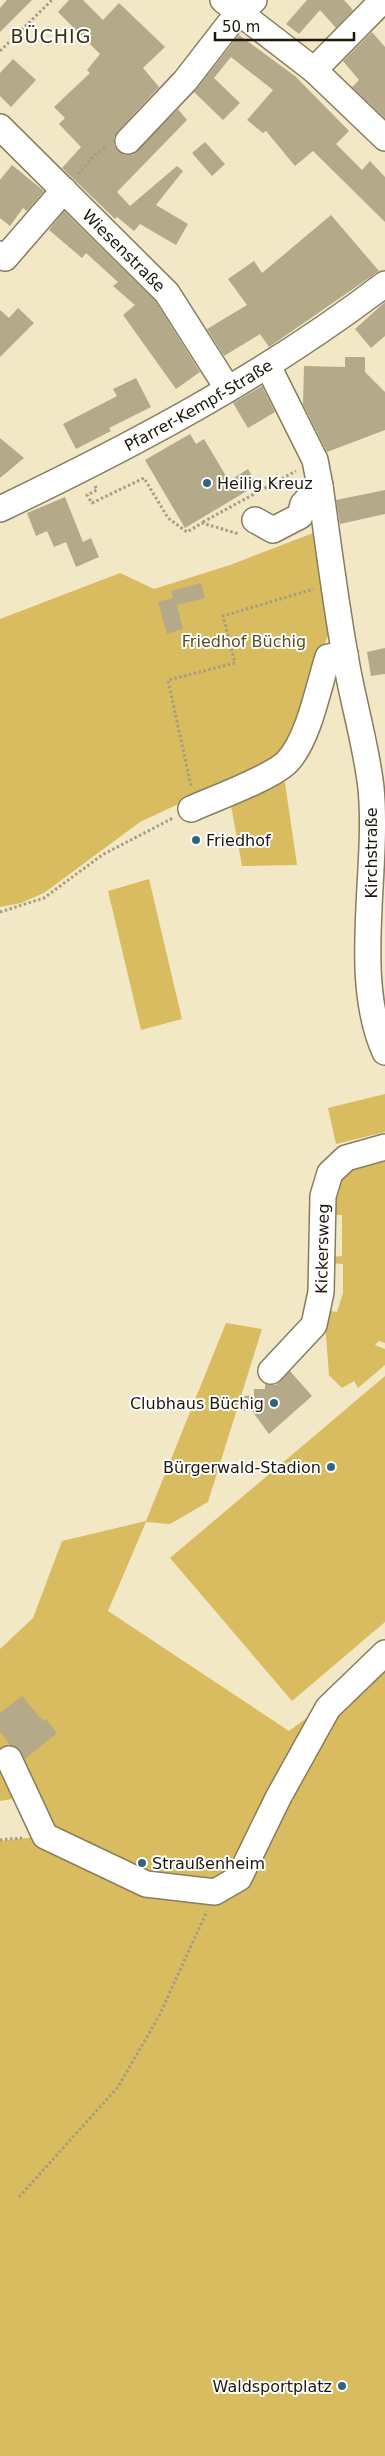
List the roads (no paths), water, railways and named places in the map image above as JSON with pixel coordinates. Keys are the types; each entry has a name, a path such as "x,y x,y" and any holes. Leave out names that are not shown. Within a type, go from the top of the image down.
{"street":[{"path":"314,70 383,0"},
{"path":"128,141 185,81 239,4 314,70 385,138"},
{"name":"Wiesenstraße","path":"0,127 167,293 228,389"},
{"path":"0,254 5,258 64,190"},
{"name":"Pfarrer-Kempf-Straße","path":"0,509 86,468 268,366 337,321 385,284"},
{"name":"Kirchstraße","path":"268,366 315,460 320,486 344,654 371,789 372,824 378,878 369,986 385,1052"},
{"path":"252,529 274,530 300,516 303,504 320,486"},
{"path":"194,808 272,773 288,761 303,736 328,658 344,654"},
{"name":"Kickersweg","path":"272,1371 314,1325 320,1292 323,1196 330,1174 346,1158 385,1147"},
{"path":"9,1758 46,1836 146,1884 215,1892 239,1878 278,1798 328,1708 385,1653"}],"place":[{"name":"Heilig Kreuz","path":"207,483"},
{"name":"Friedhof","path":"196,840"},
{"name":"Clubhaus Büchig","path":"274,1403"},
{"name":"Bürgerwald-Stadion","path":"331,1467"},
{"name":"Straußenheim","path":"142,1863"},
{"name":"Waldsportplatz","path":"342,2386"}],"district":[{"name":"BÜCHIG","path":"51,36"}],"park label":[{"name":"Friedhof Büchig","path":"244,641"}]}
